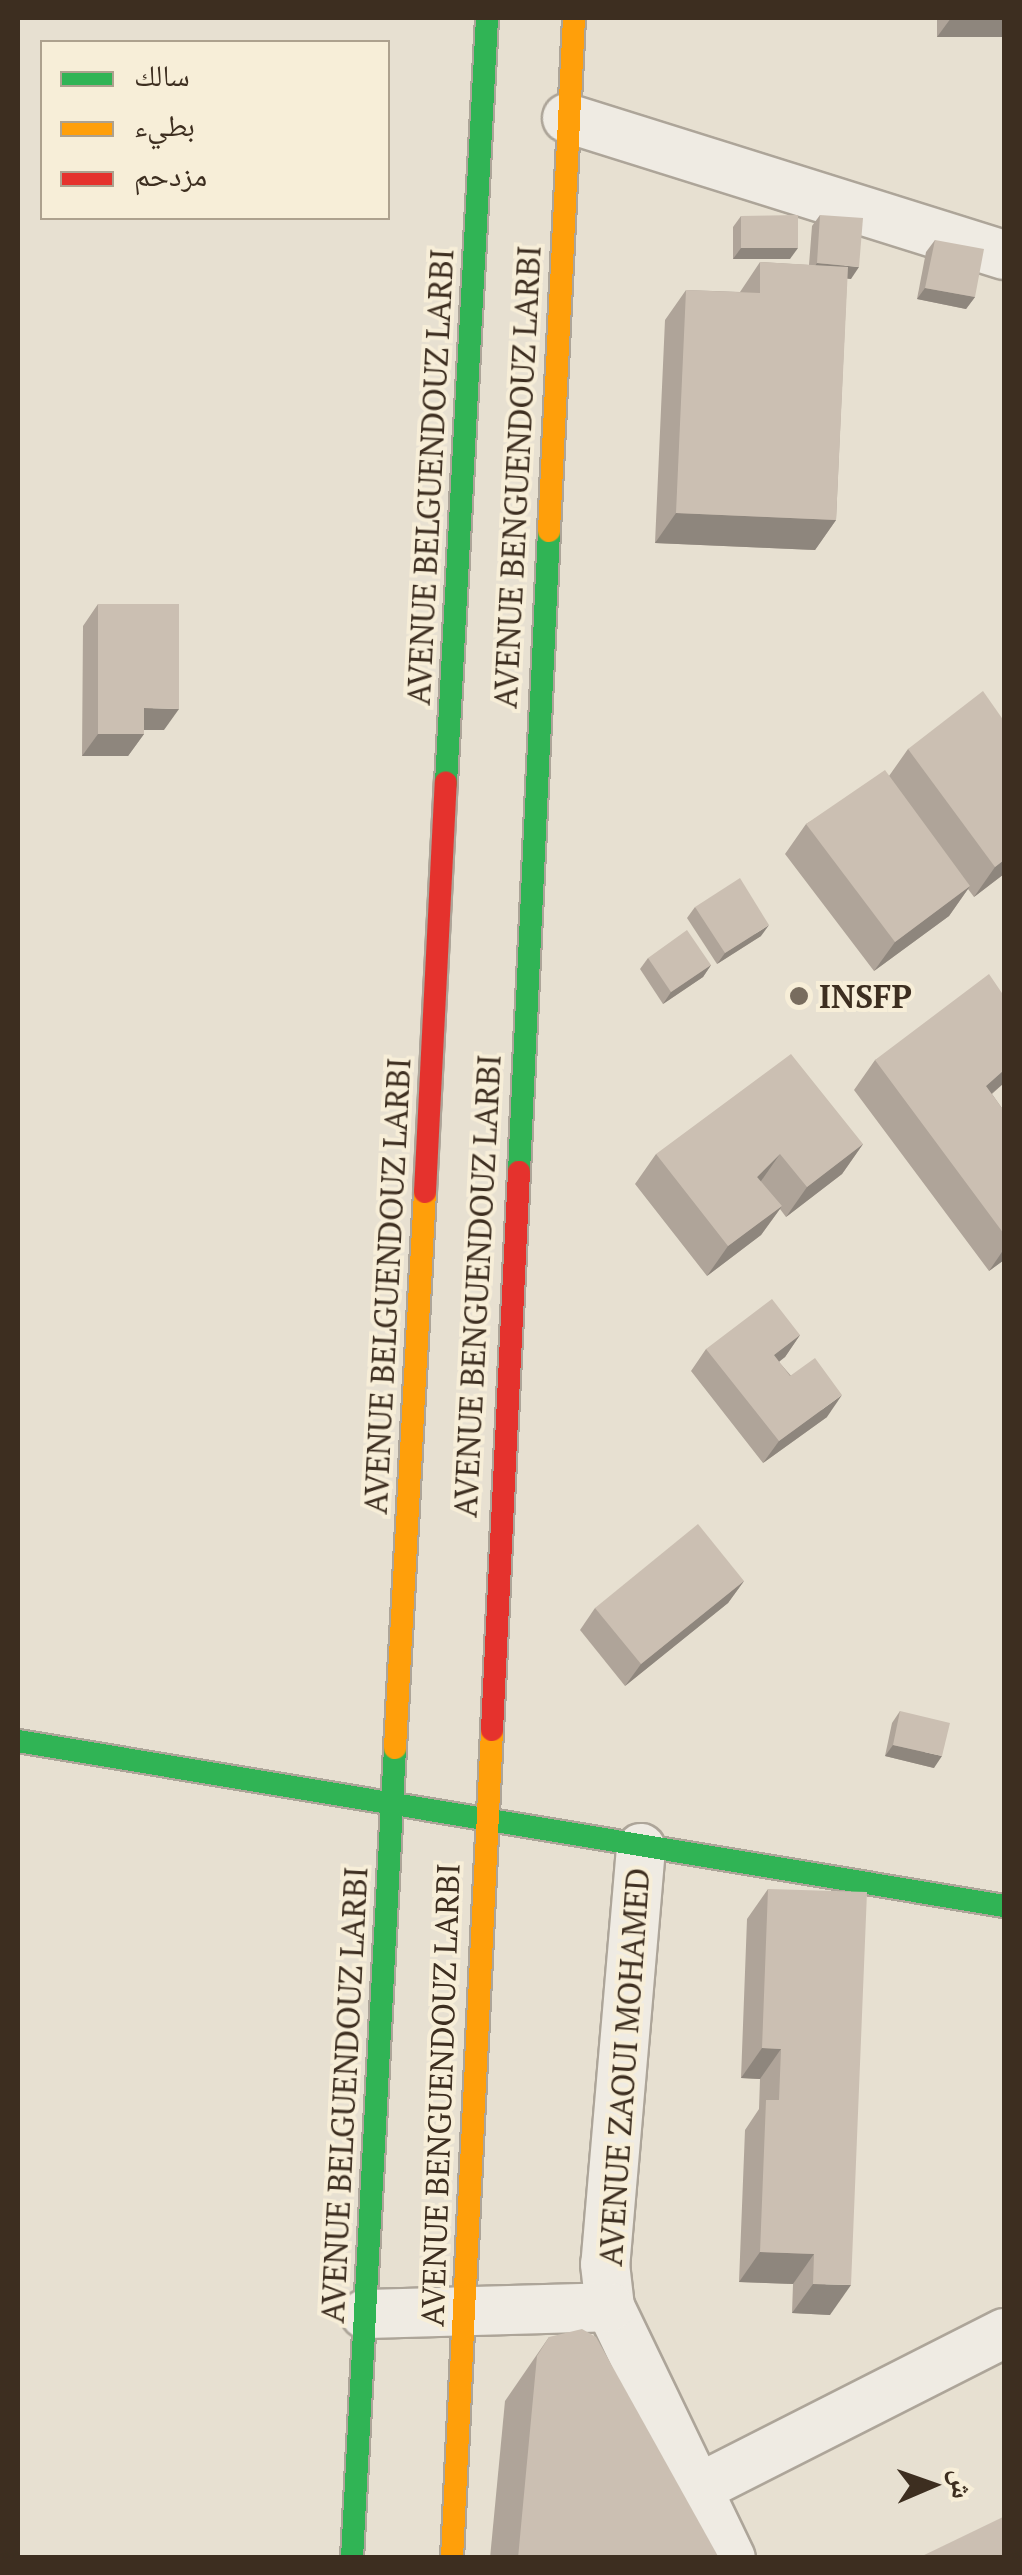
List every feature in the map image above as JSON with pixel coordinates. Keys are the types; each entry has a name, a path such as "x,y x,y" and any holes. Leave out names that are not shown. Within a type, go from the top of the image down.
{"main road":[{"name":"AVENUE BELGUENDOUZ LARBI","path":"352,2558 487,18"},
{"name":"AVENUE BENGUENDOUZ LARBI","path":"452,2558 484,1822 574,18"},
{"path":"18,1741 1004,1906"}],"street":[{"path":"567,118 1004,255"},
{"name":"AVENUE ZAOUI MOHAMED","path":"641,1848 605,2264 610,2307 731,2558"},
{"path":"365,2314 610,2307"},
{"path":"695,2490 1004,2333"}],"building":[{"path":"798,215 798,248 741,248 741,216"},
{"path":"820,215 863,218 859,267 817,263"},
{"path":"935,240 984,249 975,297 925,288"},
{"path":"760,262 848,267 836,520 676,513 686,290 760,293"},
{"path":"98,604 179,604 179,709 144,708 144,734 98,734"},
{"path":"983,691 1004,721 1004,860 995,867 908,749"},
{"path":"885,770 970,886 895,942 806,824"},
{"path":"740,878 769,925 725,953 695,907"},
{"path":"687,930 711,965 671,992 648,958"},
{"path":"989,974 1004,996 1004,1070 986,1086 1004,1111 1004,1234 875,1060"},
{"path":"791,1054 863,1144 807,1187 780,1154 757,1177 782,1206 728,1246 656,1154"},
{"path":"772,1299 800,1335 774,1355 790,1376 815,1358 842,1395 779,1441 706,1349"},
{"path":"698,1524 744,1581 641,1664 595,1608"},
{"path":"900,1711 950,1723 942,1756 893,1745"},
{"path":"768,1889 867,1892 851,2285 813,2284 814,2254 760,2252 766,2100 779,2100 781,2049 762,2048"},
{"path":"582,2329 596,2337 719,2558 518,2558 537,2356 549,2337"},
{"path":"1003,2517 1004,2558 918,2558"}],"traffic: fast":[{"path":"446,783 487,18"},
{"path":"519,1172 549,531"},
{"path":"18,1741 1004,1906"},
{"path":"352,2558 395,1748"}],"traffic: slow":[{"path":"549,531 574,18"},
{"path":"395,1748 425,1192"},
{"path":"452,2558 492,1730"}],"traffic: jam":[{"path":"425,1192 446,783"},
{"path":"492,1730 519,1172"}],"place":[{"name":"INSFP","path":"799,996"}]}
